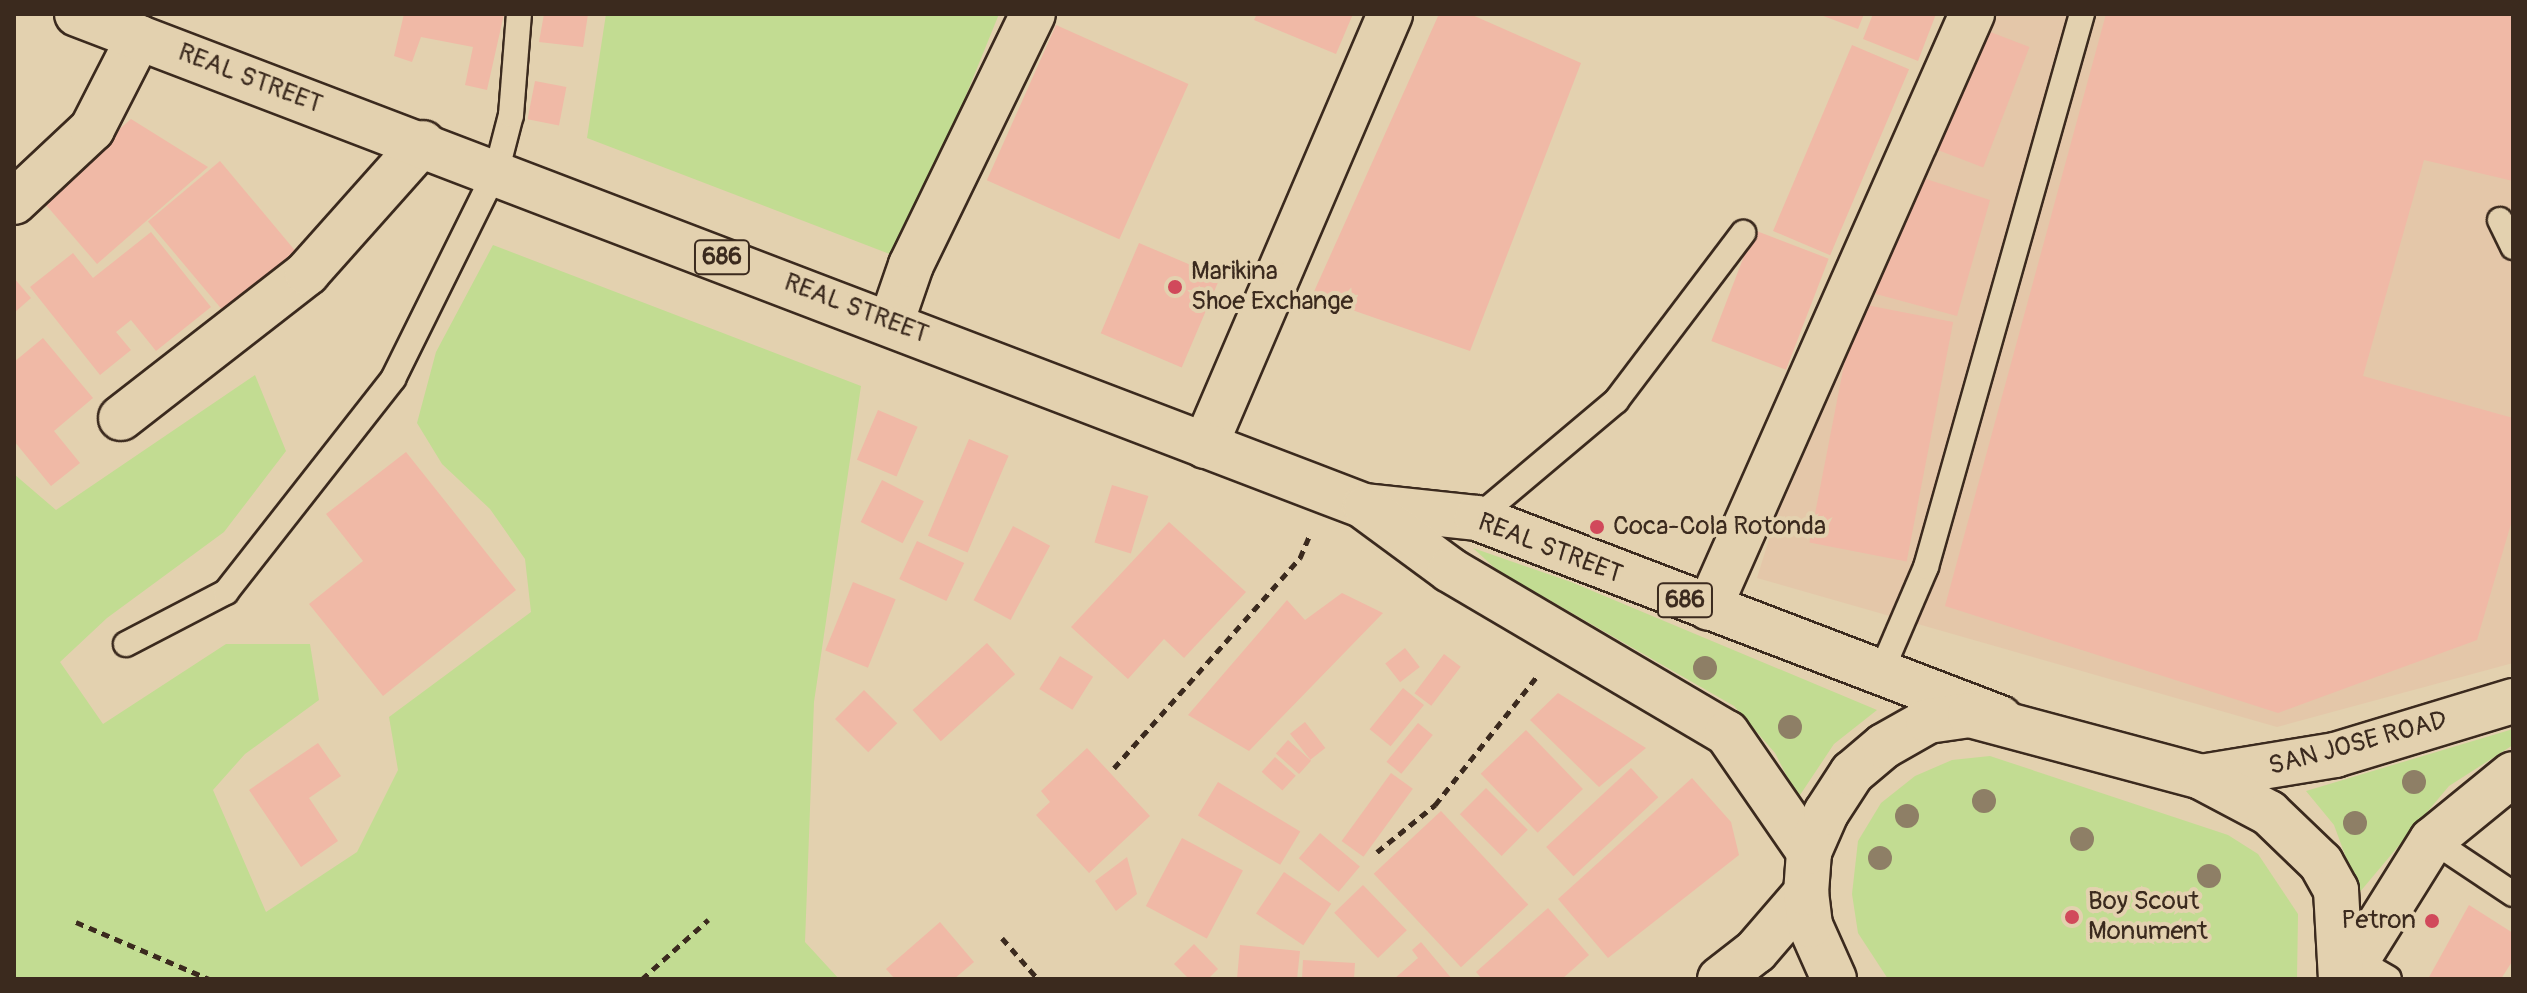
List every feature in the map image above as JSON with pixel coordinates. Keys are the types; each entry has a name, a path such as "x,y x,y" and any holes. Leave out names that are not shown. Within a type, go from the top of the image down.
{"main road":[{"name":"REAL STREET","path":"77,14 145,26 423,143 497,169 1346,500 1450,570 1562,633 1727,733 1808,872"},
{"path":"891,323 911,265 1033,14"},
{"path":"1205,446 1390,14"},
{"path":"1709,608 1972,14"},
{"path":"14,202 92,129 145,26"},
{"path":"121,418 307,273 423,143"},
{"name":"REAL STREET","path":"1346,500 1477,518 2000,718"},
{"name":"SAN JOSE ROAD","path":"2201,777 2335,755 2513,701"},
{"path":"1720,979 1756,951 1808,872 1838,792 1884,746 1951,715 2000,718 2201,777 2269,813 2321,863 2357,974"},
{"path":"2357,974 2432,840 2513,774"},
{"path":"1808,872 1810,925 1834,979"}],"lane":[{"path":"126,644 226,592 259,557 393,379 497,169 511,115 519,14"},
{"path":"1881,672 1926,567 2082,14"},
{"path":"2500,220 2513,247"},
{"path":"1477,518 1616,401 1743,233"},
{"path":"2432,840 2513,894"}],"path":[{"path":"1114,768 1300,558 1346,500"},
{"path":"1377,852 1454,784 1535,680 1562,633"},
{"path":"642,979 708,920"},
{"path":"76,922 209,979"},
{"path":"1002,938 1038,979"}],"shaded area":[{"path":"1969,14 2513,14 2513,663 2277,727 1757,578 1845,293"}],"green space":[{"path":"606,14 999,14 900,258 587,138"},
{"path":"493,245 861,386 814,702 805,942 839,979 14,979 14,474 56,510 255,375 286,451 224,532 107,618 60,662 103,724 226,644 310,644 319,700 245,754 213,790 266,912 357,852 398,770 389,717 531,612 525,559 490,509 442,464 417,423 436,352"},
{"path":"1473,548 1571,582 1877,710 1834,744 1798,798 1775,753 1734,706 1497,570"},
{"path":"2513,729 2513,745 2449,786 2359,893 2334,825 2306,791"},
{"path":"1990,756 2228,835 2258,854 2298,914 2297,979 1888,979 1858,933 1852,894 1858,841 1881,803 1915,776 1952,760"}],"building":[{"path":"404,14 504,14 487,90 465,85 473,47 421,37 412,62 394,56"},
{"path":"544,14 588,14 583,47 539,42"},
{"path":"1257,14 1353,14 1336,54 1254,20"},
{"path":"1439,14 1470,14 1581,63 1470,351 1312,296"},
{"path":"1818,14 1864,14 1858,29"},
{"path":"1873,14 1936,14 1918,61 1863,39"},
{"path":"2106,14 2513,14 2513,181 2424,160 2363,376 2513,418 2513,517 2477,640 2278,713 1945,606"},
{"path":"1056,25 1188,84 1119,239 987,180"},
{"path":"1980,28 2029,47 1983,167 1934,148"},
{"path":"1852,45 1909,69 1830,255 1773,231"},
{"path":"535,81 566,87 559,125 528,119"},
{"path":"131,119 208,167 97,264 40,198"},
{"path":"220,161 295,251 223,311 148,221"},
{"path":"1911,174 1990,200 1957,316 1865,291"},
{"path":"1754,230 1829,259 1786,370 1711,341"},
{"path":"151,232 211,307 156,351 131,320 116,332 131,350 100,375 30,287 73,253 93,278"},
{"path":"1139,243 1220,277 1182,368 1101,333"},
{"path":"14,278 31,298 14,313"},
{"path":"1856,303 1953,322 1907,561 1809,543"},
{"path":"43,338 93,398 54,431 80,463 51,486 14,441 14,362"},
{"path":"878,410 918,427 896,477 857,460"},
{"path":"969,439 1009,456 968,552 928,536"},
{"path":"406,452 516,590 383,696 309,604 363,561 326,514"},
{"path":"882,480 924,501 903,543 861,522"},
{"path":"1112,485 1148,496 1131,553 1094,542"},
{"path":"1169,522 1246,592 1184,658 1164,639 1128,679 1071,627"},
{"path":"1013,526 1050,546 1011,620 974,600"},
{"path":"917,541 964,563 946,601 899,579"},
{"path":"853,582 896,599 868,668 825,651"},
{"path":"1342,593 1383,613 1249,751 1188,715 1287,600 1305,620"},
{"path":"987,643 1015,674 941,741 913,710"},
{"path":"1405,648 1420,667 1400,682 1385,663"},
{"path":"1444,654 1461,667 1431,706 1415,693"},
{"path":"1060,656 1093,677 1072,710 1039,689"},
{"path":"1403,688 1424,705 1391,746 1370,729"},
{"path":"864,690 897,723 868,752 835,719"},
{"path":"1558,693 1646,748 1599,787 1530,720"},
{"path":"1305,722 1325,748 1310,760 1290,734"},
{"path":"1418,723 1433,735 1401,774 1387,762"},
{"path":"1526,730 1583,789 1538,833 1481,774"},
{"path":"1288,740 1311,761 1299,774 1276,753"},
{"path":"318,743 341,776 309,798 338,841 301,867 249,790"},
{"path":"1087,748 1150,816 1089,873 1036,815 1050,802 1041,791"},
{"path":"1275,757 1296,776 1282,791 1262,772"},
{"path":"1631,768 1658,797 1573,876 1546,847"},
{"path":"1391,773 1413,789 1363,857 1342,841"},
{"path":"1692,778 1731,822 1739,855 1608,958 1558,899"},
{"path":"1218,782 1300,831 1280,865 1198,815"},
{"path":"1486,788 1528,830 1502,856 1460,814"},
{"path":"1441,811 1528,905 1461,967 1374,874"},
{"path":"1320,833 1360,866 1339,892 1299,858"},
{"path":"1182,838 1243,870 1207,938 1146,906"},
{"path":"1127,857 1137,894 1116,911 1095,881"},
{"path":"1284,872 1331,904 1303,945 1256,913"},
{"path":"1363,885 1407,930 1378,958 1334,913"},
{"path":"2469,905 2513,933 2513,960 2501,979 2428,979"},
{"path":"1548,908 1589,955 1562,979 1482,979 1476,972"},
{"path":"940,922 974,962 954,979 895,979 886,969"},
{"path":"1421,942 1452,979 1394,979 1418,958 1412,950"},
{"path":"1194,944 1218,969 1208,979 1189,979 1174,964"},
{"path":"1240,945 1300,951 1297,979 1237,979"},
{"path":"1303,960 1355,963 1354,979 1302,979"}],"place":[{"name":"Marikina Shoe Exchange","path":"1175,287"},
{"name":"Coca-Cola Rotonda","path":"1597,527"},
{"name":"Boy Scout Monument","path":"2072,917"},
{"name":"Petron","path":"2432,921"}]}
